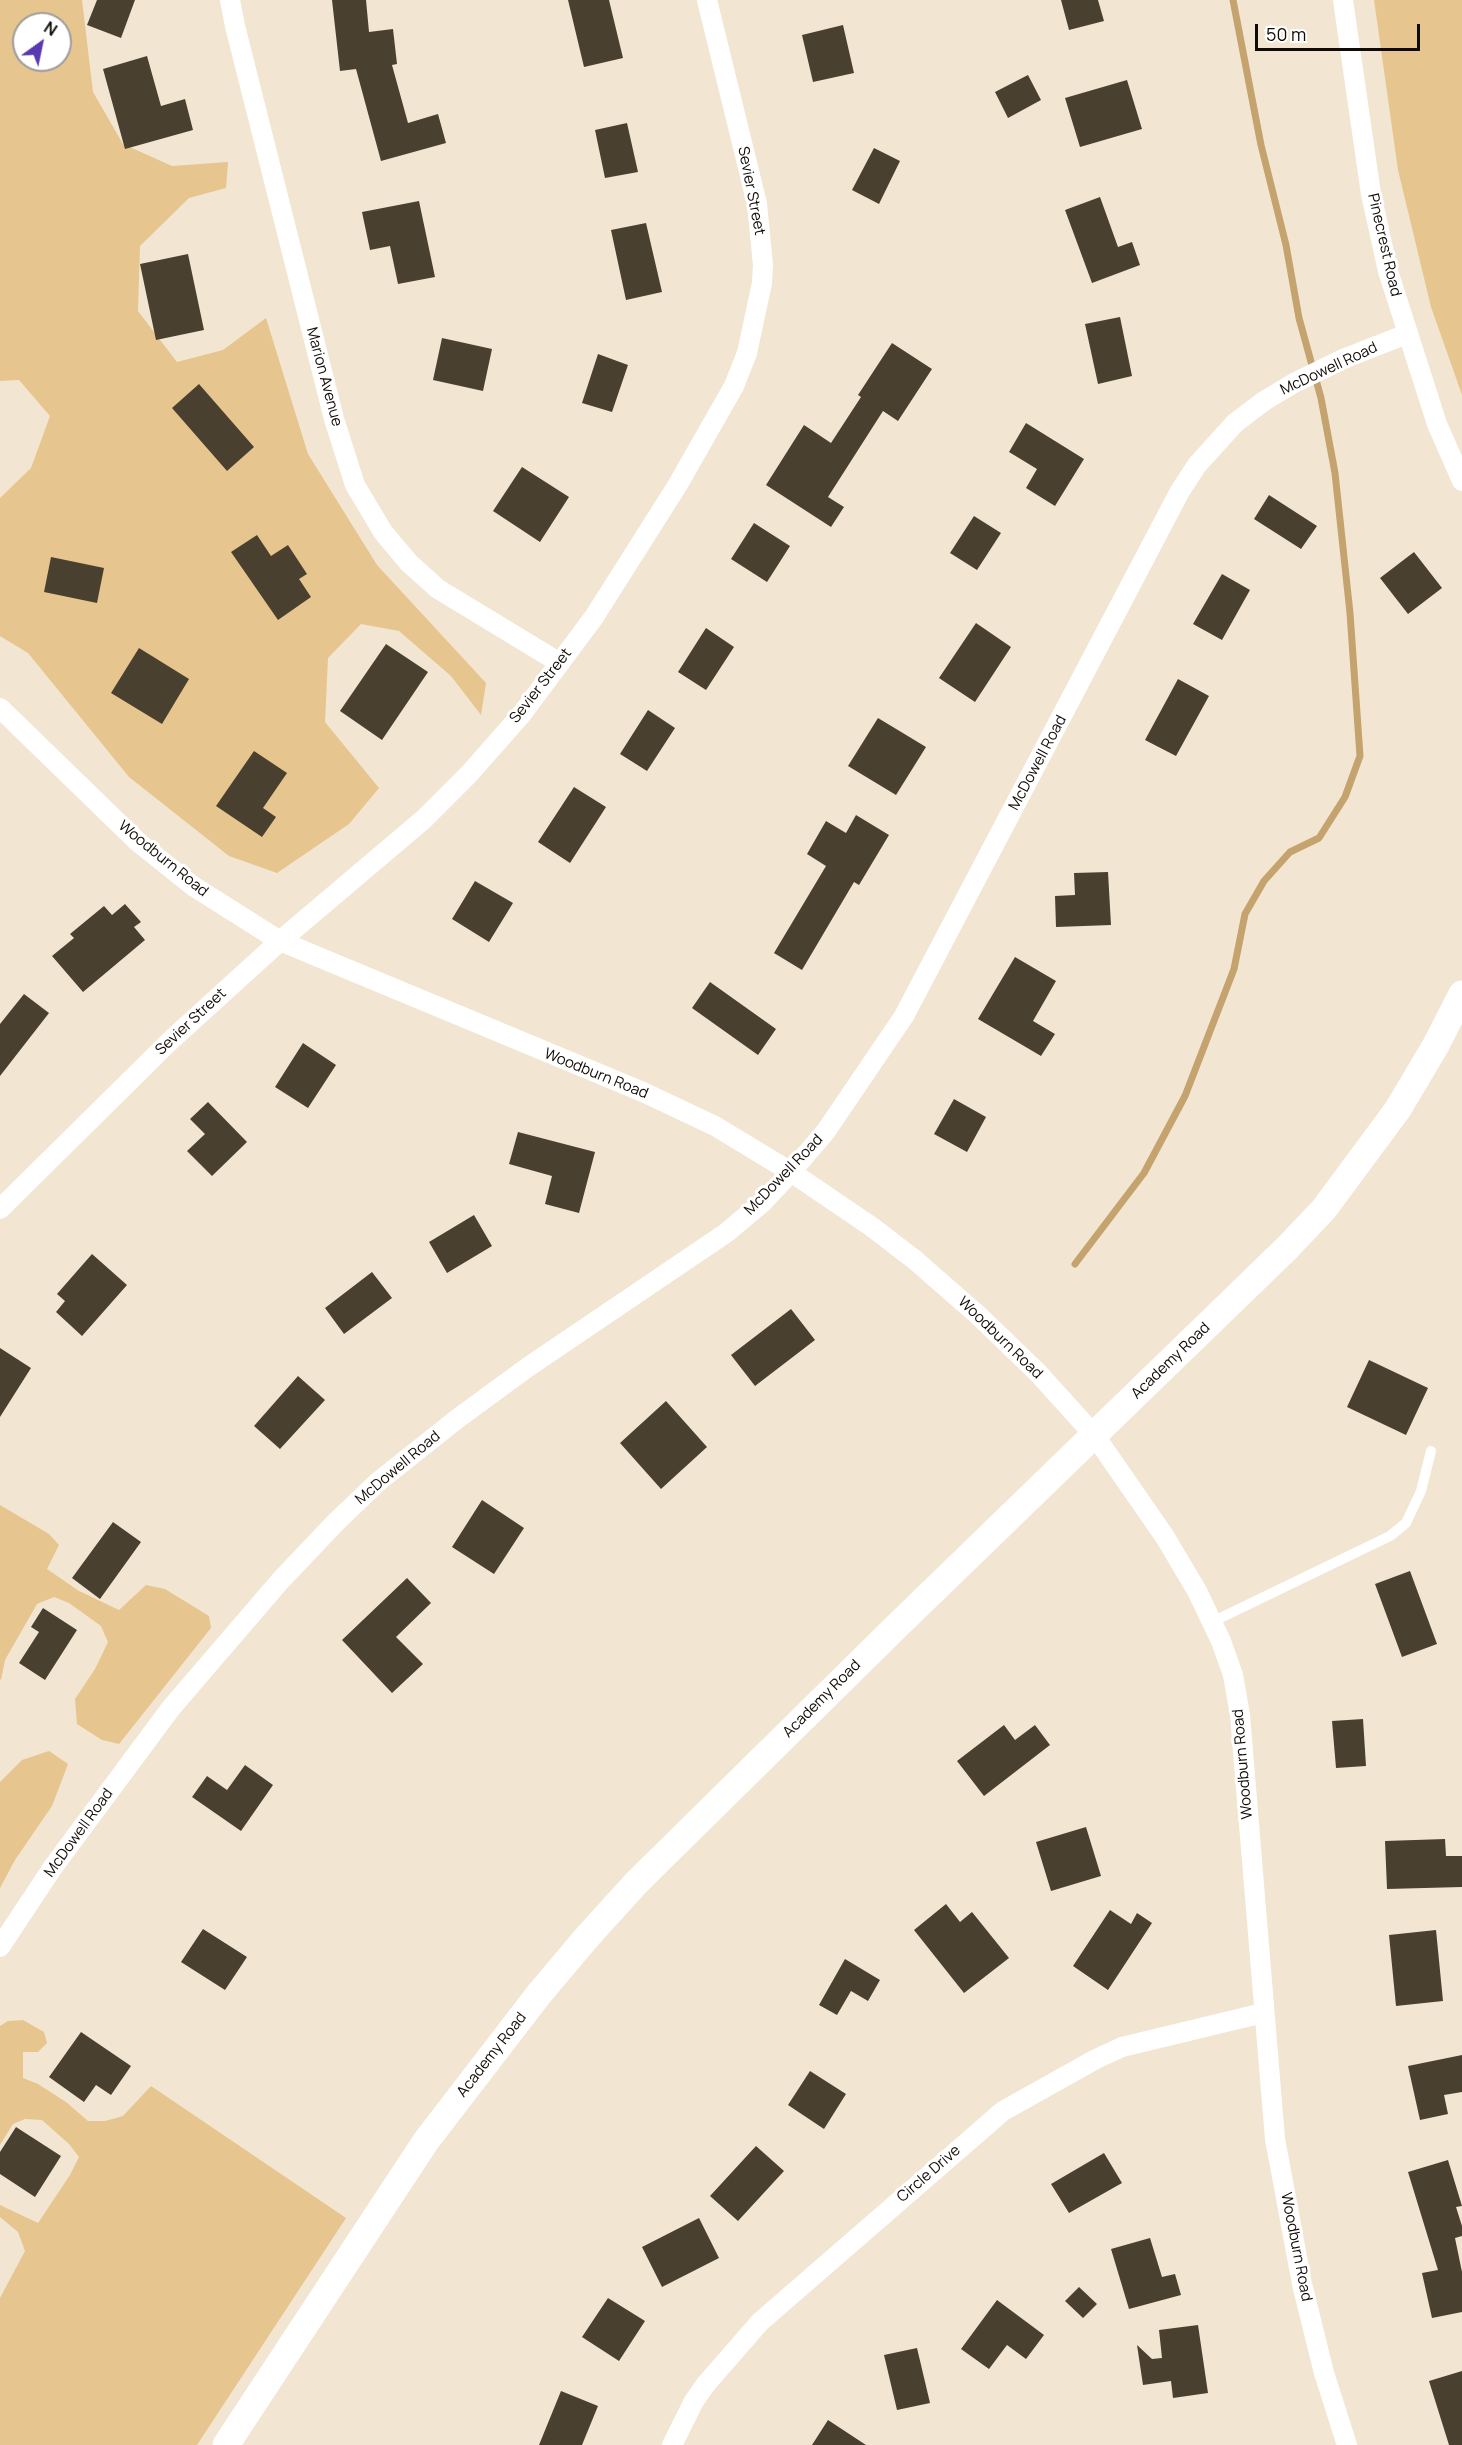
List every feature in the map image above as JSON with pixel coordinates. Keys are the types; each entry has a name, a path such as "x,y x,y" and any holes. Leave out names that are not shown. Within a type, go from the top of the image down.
{"main road":[{"name":"Academy Road","path":"226,2445 426,2140 533,2002 588,1936 654,1865 899,1624 1095,1436 1324,1209 1398,1109 1436,1045 1462,994"}],"street":[{"name":"Marion Avenue","path":"230,0 331,408 356,485 383,532 409,563 438,589 560,663"},
{"name":"Sevier Street","path":"0,1209 170,1041 280,940 424,819 469,774 521,715 594,617 677,486 734,386 747,353 756,321 763,265 757,204 707,0"},
{"name":"Pinecrest Road","path":"1343,0 1371,194 1388,271 1437,424 1462,481"},
{"name":"McDowell Road","path":"0,1947 53,1867 171,1708 280,1581 336,1522 379,1481 466,1412 528,1367 726,1233 763,1202 826,1131 904,1016 1180,491 1197,465 1234,423 1264,400 1294,382 1343,359 1407,334"},
{"name":"Woodburn Road","path":"0,708 138,842 193,886 280,940 643,1092 715,1126 790,1172 872,1227 915,1260 979,1316 1038,1373 1095,1436 1118,1466 1165,1537 1197,1591 1233,1675 1240,1715 1275,2139 1302,2284 1324,2373 1347,2445"},
{"name":"Circle Drive","path":"672,2445 694,2401 706,2384 760,2322 1003,2111 1122,2047 1263,2013"}],"lane":[{"path":"1212,1622 1390,1536 1406,1523 1421,1491 1431,1450"}],"shaded area":[{"path":"0,0 82,0 93,92 123,144 172,166 228,162 226,188 189,198 140,246 138,311 177,362 223,350 266,318 308,454 377,565 486,683 481,715 451,676 399,631 361,624 328,658 325,722 379,788 349,824 277,873 229,856 129,777 28,653 0,636 0,498 31,468 50,416 19,380 0,381"},
{"path":"1374,0 1462,0 1462,395 1431,307 1398,170"},
{"path":"0,1505 49,1534 59,1545 47,1569 79,1591 119,1610 146,1585 165,1589 209,1616 211,1628 119,1744 102,1740 77,1724 75,1699 95,1669 108,1642 101,1626 69,1603 54,1597 37,1604 5,1660 0,1679"},
{"path":"49,1751 68,1764 52,1806 15,1860 0,1888 0,1782 22,1760"},
{"path":"23,2020 44,2032 47,2043 38,2052 23,2052 23,2078 38,2084 66,2102 88,2121 105,2121 123,2116 151,2086 346,2218 197,2445 0,2445 0,2298 25,2251 18,2232 0,2217 0,2205 38,2223 70,2175 79,2157 69,2144 42,2120 25,2119 13,2124 0,2145 0,2026 8,2021"}],"building":[{"path":"97,0 135,0 121,38 87,25"},
{"path":"332,0 366,0 369,32 393,29 397,64 392,65 408,123 438,114 446,143 381,161 356,69 340,71"},
{"path":"568,0 609,0 623,58 584,67"},
{"path":"1061,0 1098,0 1104,21 1069,30"},
{"path":"843,25 854,73 813,82 802,35"},
{"path":"147,56 161,106 185,99 193,130 125,149 103,69"},
{"path":"1028,75 1041,100 1008,118 995,92"},
{"path":"1127,80 1142,129 1080,147 1065,98"},
{"path":"627,123 638,172 605,178 595,130"},
{"path":"874,148 900,161 879,204 852,190"},
{"path":"1100,197 1118,247 1132,242 1140,265 1092,283 1065,210"},
{"path":"419,201 435,277 398,284 390,246 370,250 362,212"},
{"path":"646,223 662,292 626,300 611,230"},
{"path":"188,254 204,330 156,340 140,264"},
{"path":"1120,317 1132,376 1098,384 1085,324"},
{"path":"442,338 492,349 483,391 433,380"},
{"path":"892,343 932,369 898,421 883,411 828,497 844,507 831,527 766,485 804,425 831,443 861,397 858,395"},
{"path":"598,354 628,365 612,412 582,403"},
{"path":"199,384 254,447 227,471 172,408"},
{"path":"1026,423 1084,459 1055,506 1026,488 1037,469 1009,452"},
{"path":"522,467 569,497 540,542 493,511"},
{"path":"1269,495 1317,526 1301,549 1254,519"},
{"path":"974,516 1001,533 977,570 950,553"},
{"path":"754,523 790,546 767,582 731,559"},
{"path":"257,535 271,556 288,545 307,574 299,579 311,597 278,620 231,552"},
{"path":"1414,552 1442,588 1408,614 1380,578"},
{"path":"51,557 104,568 97,603 44,592"},
{"path":"1222,574 1250,590 1222,640 1193,624"},
{"path":"976,623 1011,647 975,702 939,678"},
{"path":"706,628 734,647 706,690 678,672"},
{"path":"386,644 428,672 382,740 340,711"},
{"path":"139,648 189,679 162,724 111,693"},
{"path":"1178,679 1209,696 1176,756 1145,740"},
{"path":"648,710 675,728 647,771 620,754"},
{"path":"878,718 926,747 896,795 848,766"},
{"path":"254,751 287,773 263,808 276,817 262,837 216,806"},
{"path":"574,787 606,807 570,863 538,842"},
{"path":"856,815 889,835 859,885 854,882 802,970 774,953 826,866 807,854 826,821 846,833"},
{"path":"1108,872 1111,925 1056,927 1055,896 1075,895 1074,873"},
{"path":"475,881 513,903 489,942 452,919"},
{"path":"125,904 141,922 134,927 145,940 83,992 52,956 74,938 70,934 104,906 112,915"},
{"path":"1015,957 1056,981 1033,1021 1055,1034 1041,1056 978,1019"},
{"path":"710,982 776,1029 758,1055 692,1008"},
{"path":"24,994 49,1013 0,1076 0,1024"},
{"path":"303,1043 336,1065 308,1108 275,1087"},
{"path":"954,1099 986,1117 967,1152 934,1134"},
{"path":"208,1102 247,1142 212,1176 187,1151 205,1134 190,1119"},
{"path":"518,1132 595,1152 579,1213 545,1204 552,1176 509,1164"},
{"path":"474,1215 492,1246 447,1273 429,1242"},
{"path":"92,1254 127,1285 82,1336 56,1312 65,1301 57,1294"},
{"path":"372,1272 392,1298 344,1334 325,1308"},
{"path":"791,1309 815,1340 755,1386 731,1355"},
{"path":"0,1348 31,1368 0,1417"},
{"path":"1369,1360 1428,1388 1406,1435 1347,1407"},
{"path":"298,1376 325,1400 280,1449 254,1426"},
{"path":"666,1401 707,1447 661,1489 620,1443"},
{"path":"482,1500 524,1528 494,1574 452,1547"},
{"path":"113,1522 141,1542 100,1599 72,1578"},
{"path":"1410,1571 1437,1644 1402,1657 1375,1584"},
{"path":"407,1578 431,1603 396,1637 423,1664 392,1693 342,1640"},
{"path":"43,1608 77,1630 45,1680 19,1663 39,1632 31,1627"},
{"path":"1363,1719 1366,1766 1336,1768 1332,1721"},
{"path":"1004,1725 1015,1740 1035,1725 1050,1745 984,1796 957,1761"},
{"path":"245,1765 273,1785 241,1831 192,1797 207,1776 227,1790"},
{"path":"1086,1827 1101,1876 1051,1891 1036,1842"},
{"path":"1445,1839 1446,1856 1462,1856 1462,1887 1387,1889 1385,1841"},
{"path":"946,1904 960,1922 972,1912 1009,1958 964,1993 914,1930"},
{"path":"1110,1910 1131,1924 1137,1913 1152,1923 1108,1990 1073,1966"},
{"path":"203,1929 247,1957 225,1990 181,1962"},
{"path":"1436,1930 1443,2001 1396,2006 1389,1935"},
{"path":"845,1959 880,1980 868,2001 851,1991 837,2015 819,2005"},
{"path":"81,2032 131,2066 111,2095 96,2085 84,2102 49,2077"},
{"path":"1462,2055 1462,2092 1444,2095 1448,2114 1420,2120 1408,2066"},
{"path":"810,2071 846,2094 824,2129 788,2105"},
{"path":"16,2127 61,2156 35,2197 0,2174 0,2152"},
{"path":"756,2146 784,2171 738,2221 710,2196"},
{"path":"1104,2153 1122,2183 1069,2213 1051,2184"},
{"path":"1448,2160 1462,2206 1456,2207 1462,2226 1462,2236 1455,2238 1462,2272 1462,2312 1432,2318 1422,2273 1438,2270 1408,2172"},
{"path":"699,2218 719,2258 662,2287 642,2247"},
{"path":"1150,2238 1162,2277 1175,2274 1181,2295 1129,2309 1111,2249"},
{"path":"1079,2287 1097,2304 1083,2318 1065,2301"},
{"path":"608,2298 645,2321 619,2361 582,2337"},
{"path":"997,2300 1044,2335 1026,2359 1007,2345 989,2369 961,2349"},
{"path":"1198,2325 1208,2393 1173,2398 1171,2381 1143,2385 1137,2345 1152,2359 1162,2358 1159,2330"},
{"path":"917,2348 930,2403 897,2410 884,2355"},
{"path":"1462,2371 1462,2445 1449,2445 1429,2381"},
{"path":"561,2391 598,2406 582,2445 539,2445"},
{"path":"828,2420 866,2445 812,2445"}],"waterway":[{"path":"1075,1264 1144,1173 1185,1096 1234,969 1245,914 1264,881 1290,852 1319,838 1345,797 1360,756 1350,613 1335,473 1321,398 1299,318 1286,245 1261,145 1233,0"}]}
